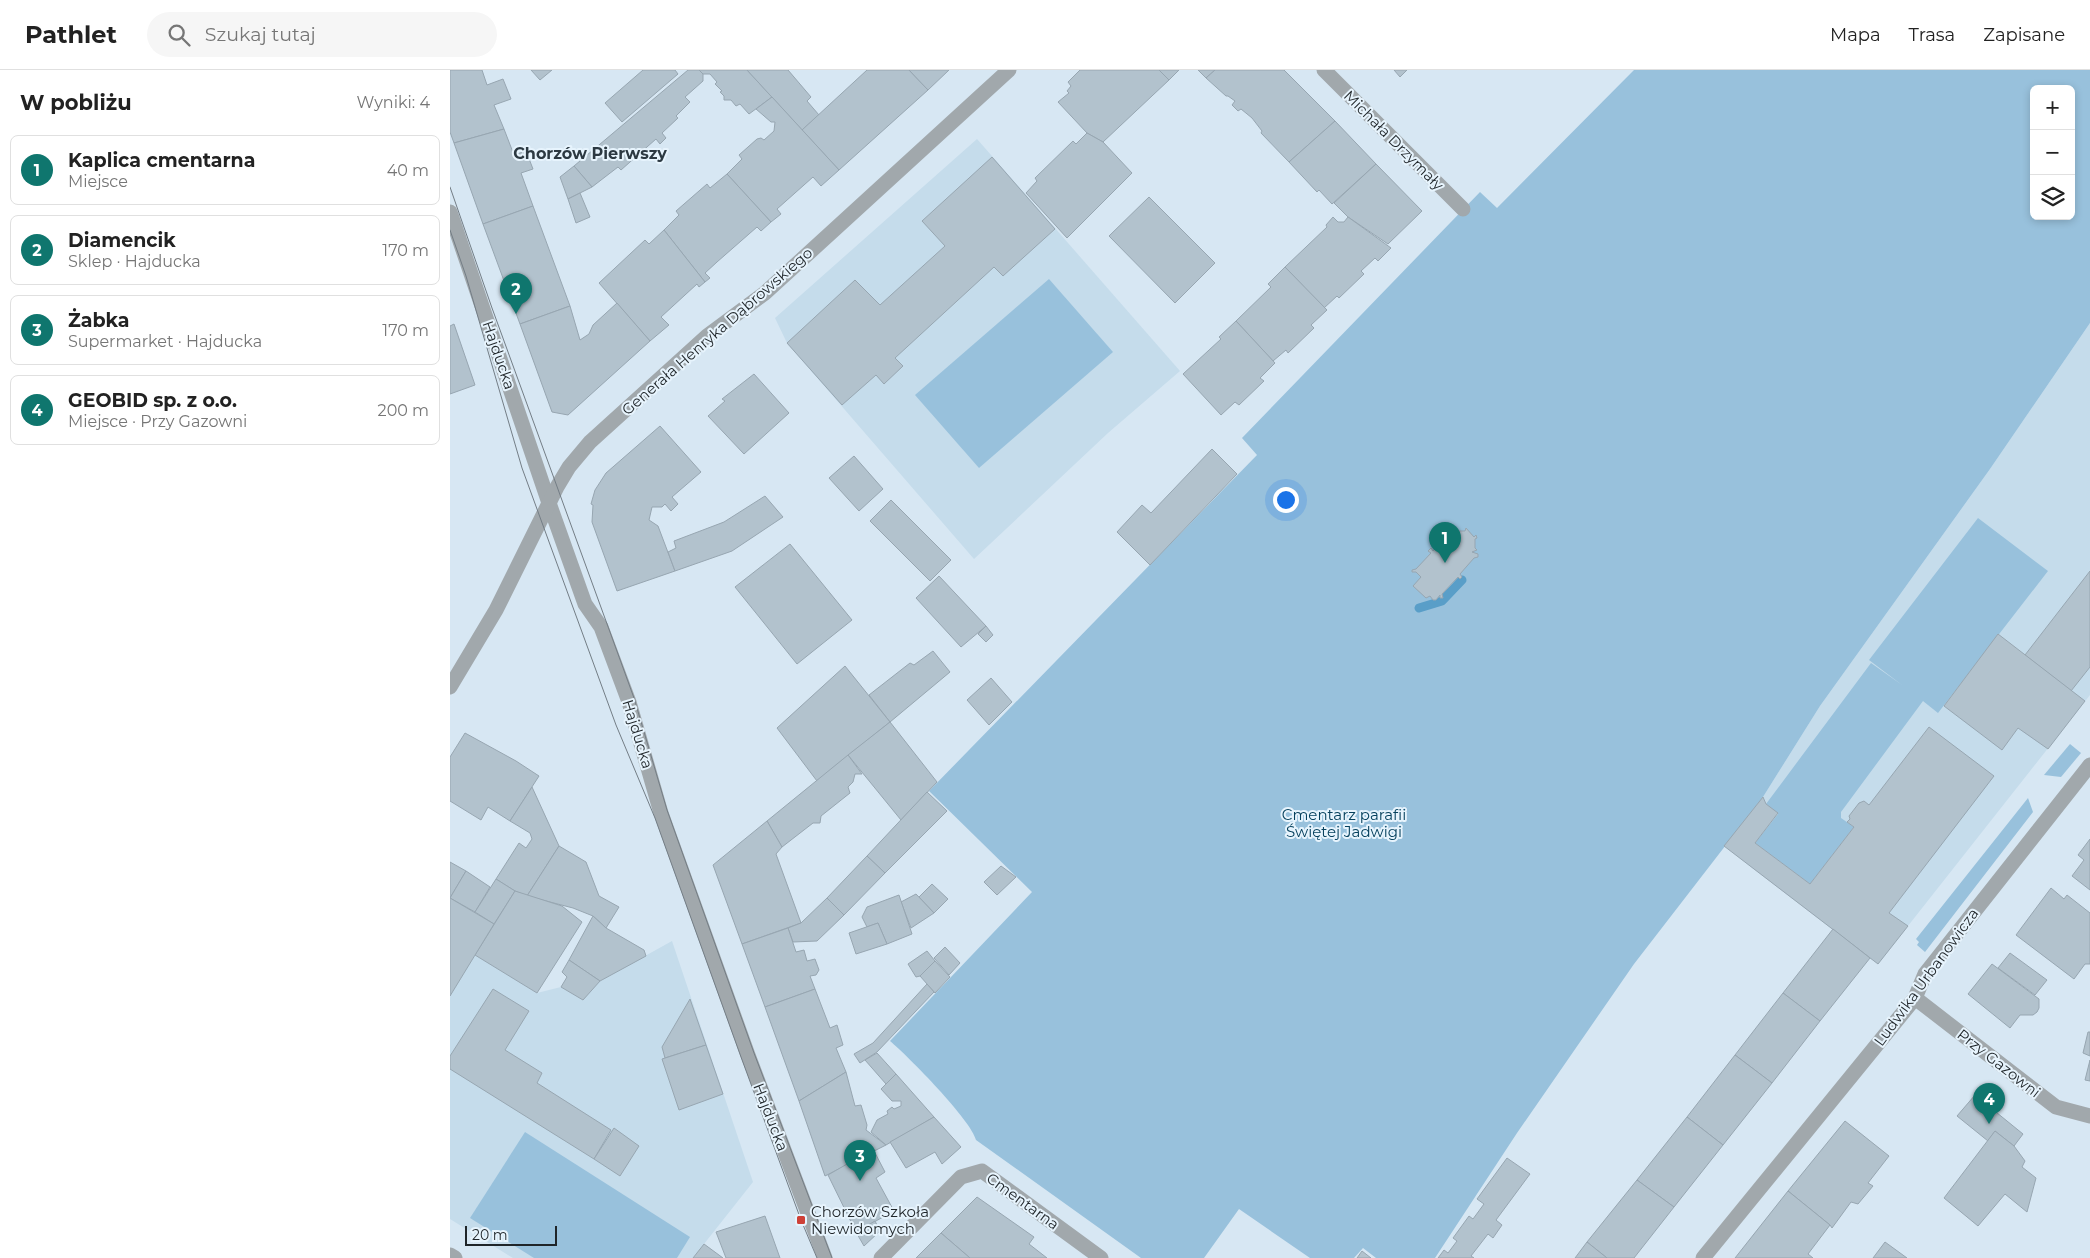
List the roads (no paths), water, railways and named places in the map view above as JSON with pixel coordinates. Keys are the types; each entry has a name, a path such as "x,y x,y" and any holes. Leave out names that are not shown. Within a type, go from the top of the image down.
{"street":[{"name":"Generała Henryka Dąbrowskiego","path":"450,687 496,610 548,503 569,467 590,442 708,336 765,293 1009,70"},
{"name":"Michała Drzymały","path":"1324,70 1463,209"},
{"name":"Hajducka","path":"450,212 548,503 585,604 602,627 631,710 664,821 748,1055 825,1258"},
{"name":"Ludwika Urbanowicza","path":"1703,1258 1915,998 1925,974 2090,765"},
{"name":"Przy Gazowni","path":"1915,998 2056,1107 2090,1116"},
{"name":"Cmentarna","path":"881,1258 961,1177 982,1172 1101,1258"},
{"path":"450,1255 455,1258"}],"waterway":[{"path":"1419,608 1442,601 1462,580"}],"tram line":[{"path":"450,187 634,698 667,810 754,1053 832,1258"},
{"path":"450,230 466,276 522,468 616,725 655,818 801,1220 817,1258"}],"place":[{"name":"Diamencik","path":"516,314"},
{"name":"Kaplica cmentarna","path":"1445,563"},
{"name":"GEOBID sp. z o.o.","path":"1989,1124"},
{"name":"Żabka","path":"860,1181"},
{"name":"Chorzów Szkoła Niewidomych","path":"801,1220"}],"district":[{"name":"Chorzów Pierwszy","path":"590,153"}],"park label":[{"name":"Cmentarz parafii Świętej Jadwigi","path":"1344,822"}]}
